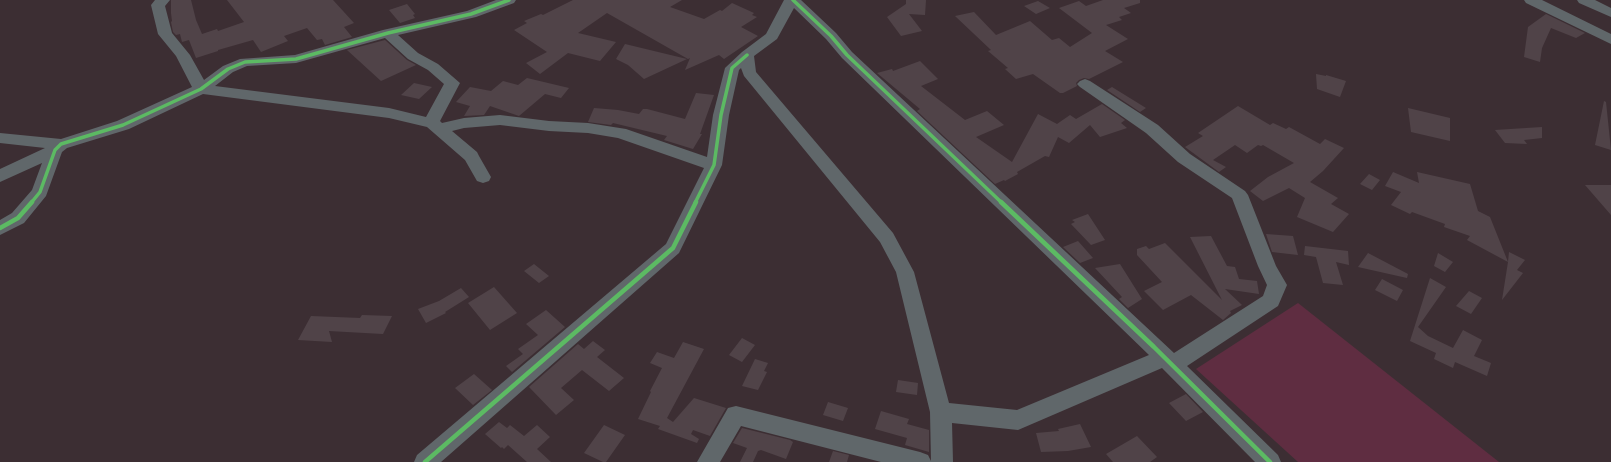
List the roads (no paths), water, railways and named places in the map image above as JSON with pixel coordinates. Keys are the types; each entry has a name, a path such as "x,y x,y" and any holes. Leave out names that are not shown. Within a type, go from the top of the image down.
{"street":[{"path":"163,0 158,5 159,14 166,34 183,55 201,89"},
{"path":"0,176 58,147 123,125 201,89 228,69 245,62 296,59 388,33 471,14 509,0"},
{"path":"425,462 673,248 714,165 721,115 732,68 772,36 792,0 831,36 847,55 1168,362 1270,462"},
{"path":"1531,0 1611,40"},
{"path":"1584,0 1611,13"},
{"path":"388,33 413,56 433,67 452,83 435,126"},
{"path":"747,55 749,73 887,238 905,272 941,412 942,462"},
{"path":"941,412 1018,420 1168,362 1271,301 1277,285 1267,266 1239,195 1184,158 1152,129 1085,84"},
{"path":"201,89 389,112 435,126 500,120 549,126 588,128 620,133 714,165"},
{"path":"435,126 471,156 483,177"},
{"path":"0,138 58,147"},
{"path":"0,228 18,218 40,192 58,147"},
{"path":"708,462 736,415 920,462"}]}
